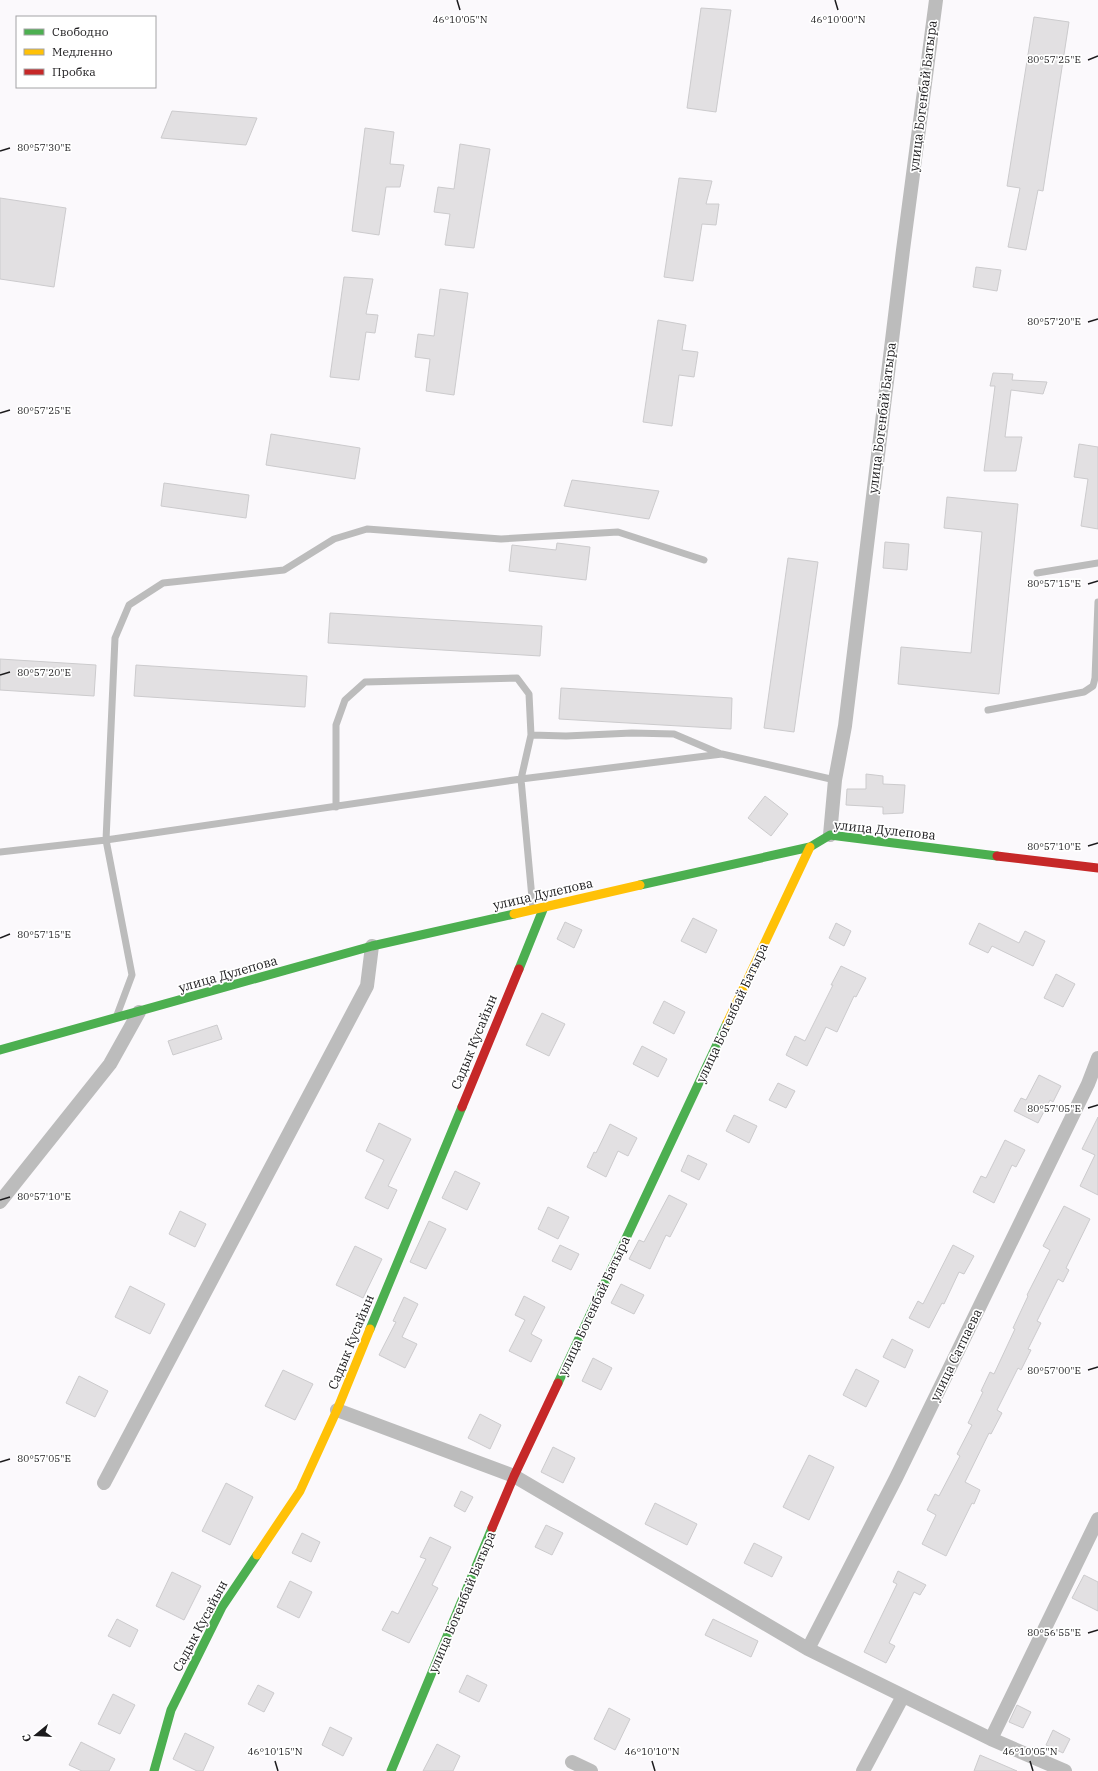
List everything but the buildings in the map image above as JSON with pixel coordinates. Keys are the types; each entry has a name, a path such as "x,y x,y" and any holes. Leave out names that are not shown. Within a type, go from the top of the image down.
{"street":[{"name":"улица Богенбай Батыра","path":"830,835 835,780 845,726 901,265 936,0"},
{"name":"улица Дулепова","path":"0,1050 116,1019 372,946 810,847 830,835 1098,868"},
{"name":"улица Богенбай Батыра","path":"392,1771 514,1476 810,847"},
{"name":"Садык Кусайын","path":"154,1771 171,1710 222,1607 300,1491 337,1410 544,907"},
{"path":"104,1483 367,986 372,946"},
{"path":"0,1202 110,1064 139,1012"},
{"name":"улица Сатпаева","path":"808,1649 900,1471 1088,1084 1098,1058"},
{"path":"337,1410 514,1476 808,1649 991,1739 1065,1771"},
{"path":"991,1739 1098,1519"},
{"path":"863,1771 903,1696"},
{"path":"572,1762 591,1771"}],"lane":[{"path":"116,1019 132,975 106,840 115,638 129,605 163,583 284,570 334,539 367,529 501,539 618,532 704,560"},
{"path":"1037,573 1098,563"},
{"path":"988,710 1084,692 1093,686 1095,678 1098,602"},
{"path":"336,807 336,725 345,700 365,682 517,678 529,694 531,734 522,779 533,909"},
{"path":"531,734 566,736 632,733 674,734 722,754 835,780"},
{"path":"0,852 106,840 522,779 722,754"}],"traffic: fast":[{"path":"640,885 810,847 830,835 997,856"},
{"path":"519,969 544,907"},
{"path":"0,1050 372,946 514,914"},
{"path":"558,1383 727,1023"},
{"path":"370,1329 462,1107"},
{"path":"391,1771 492,1528"},
{"path":"154,1771 171,1710 222,1607 257,1555"}],"traffic: slow":[{"path":"727,1023 810,847"},
{"path":"514,914 640,885"},
{"path":"257,1555 300,1491 337,1410 370,1329"}],"traffic: jam":[{"path":"997,856 1098,868"},
{"path":"462,1107 519,969"},
{"path":"492,1528 514,1476 558,1383"}]}
